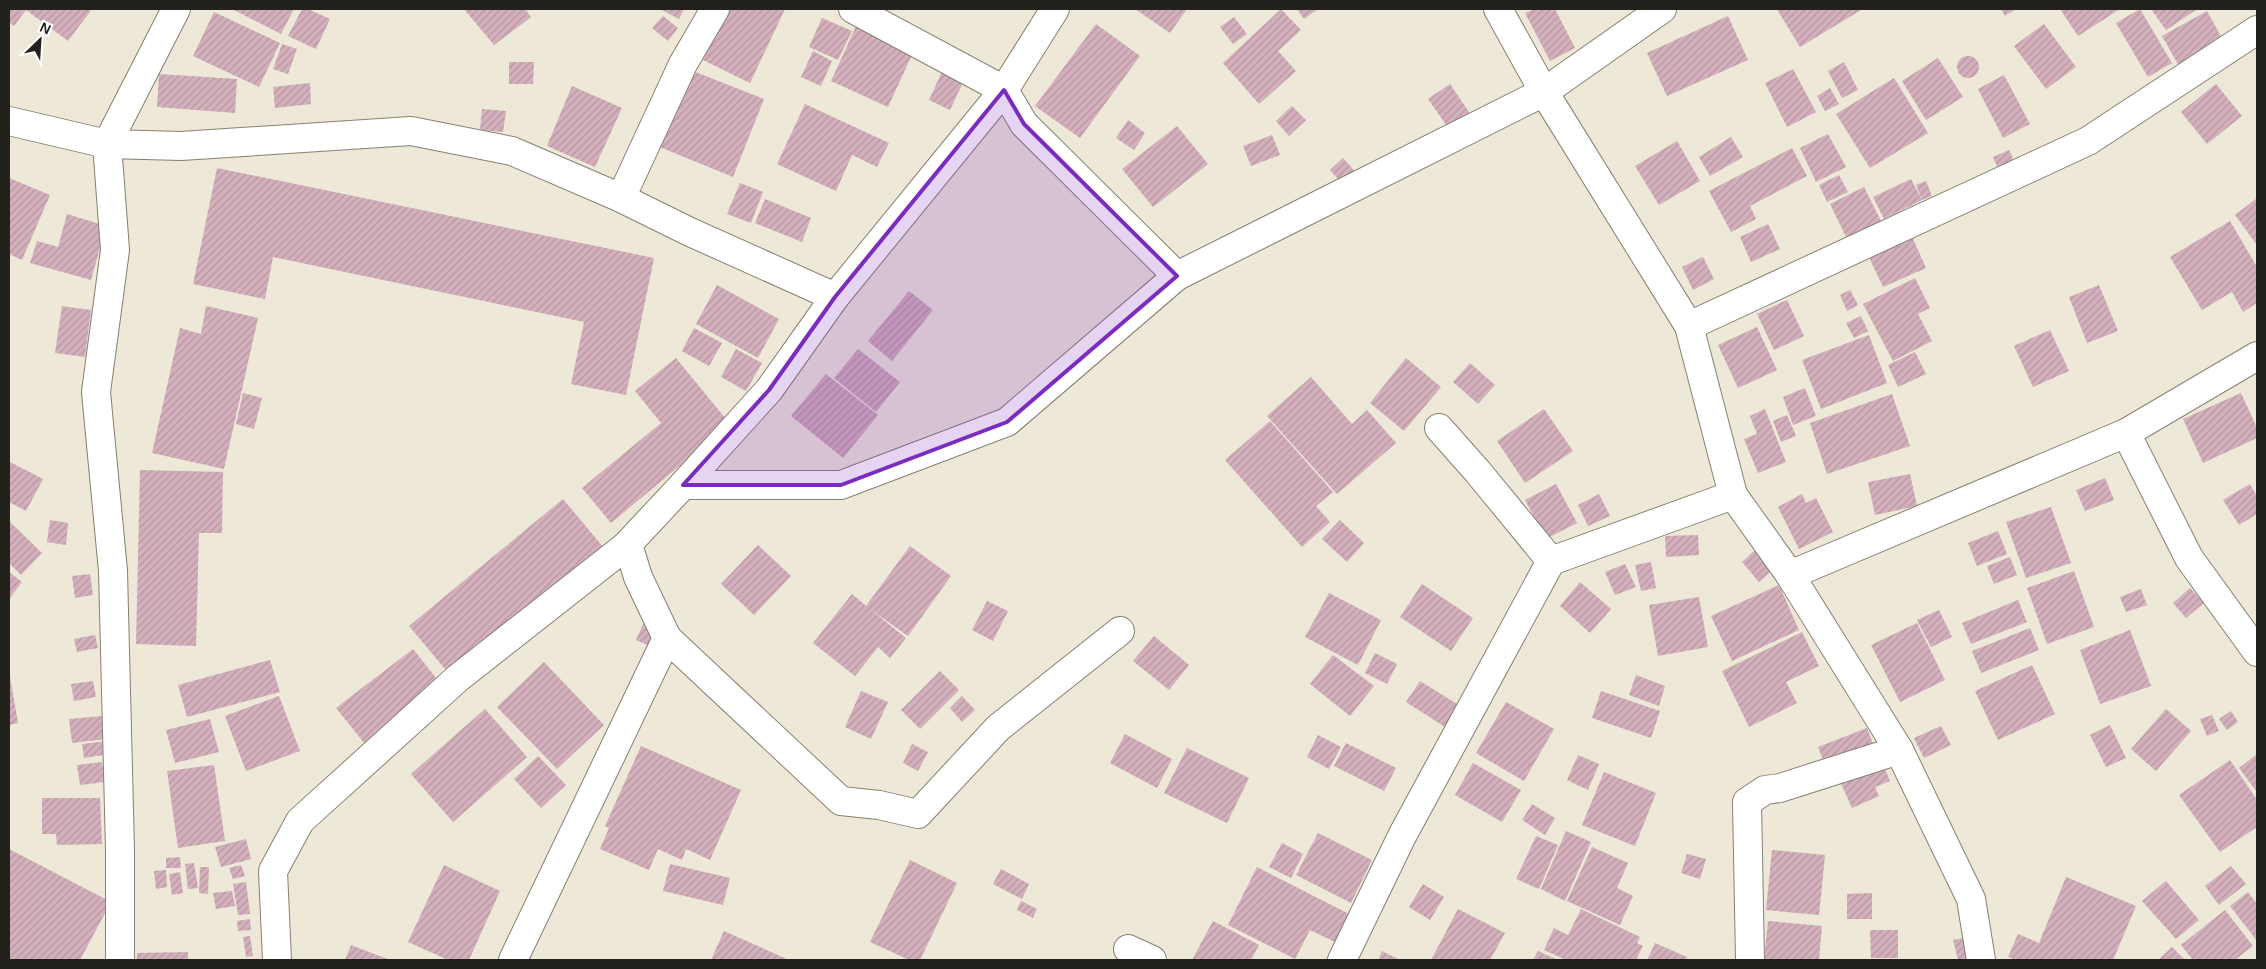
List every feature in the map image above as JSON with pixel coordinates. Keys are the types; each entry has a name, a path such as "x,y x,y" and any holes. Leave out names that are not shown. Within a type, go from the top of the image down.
{"street":[{"path":"120,960 120,850 113,571 96,392 115,250 107,144 176,9"},
{"path":"621,198 683,64 714,9"},
{"path":"854,9 1004,90 1024,124 1178,276"},
{"path":"277,960 273,871 300,820 458,678 626,546 683,485 769,390 835,297 1004,90 1055,9"},
{"path":"1498,9 1544,92 1689,326 1734,495 1790,575 1899,750 1970,899 1981,960"},
{"path":"683,485 841,485 1007,422 1178,276 1544,92 1662,9"},
{"path":"1689,326 2088,141 2257,30"},
{"path":"9,121 107,144 181,146 411,131 512,151 621,198 690,232 835,297"},
{"path":"1790,575 2126,433 2257,356"},
{"path":"1438,428 1478,472 1551,561"},
{"path":"2126,433 2189,558 2257,652"},
{"path":"1342,960 1402,836 1551,561 1734,495"},
{"path":"626,546 630,551 638,578 667,638 841,800 879,804 918,814 998,728 1120,631"},
{"path":"514,960 667,638"},
{"path":"1750,960 1747,802 1764,790 1780,788 1899,750"}],"highlighted area":[{"path":"1004,90 1024,124 1177,276 1007,422 841,485 683,485 769,390 835,297"}],"building":[{"path":"9,9 92,9 68,41 26,10 14,26 9,22"},
{"path":"232,9 294,9 281,34"},
{"path":"302,9 308,9 330,19 316,49 288,36"},
{"path":"464,9 525,9 531,17 494,45"},
{"path":"660,9 684,9 679,19"},
{"path":"728,9 785,9 750,83 703,60"},
{"path":"1135,9 1187,9 1170,33"},
{"path":"1281,9 1301,30 1278,51 1296,71 1259,104 1223,63"},
{"path":"1297,9 1318,9 1304,19"},
{"path":"1535,9 1555,9 1575,48 1550,61 1525,13"},
{"path":"1777,9 1860,9 1861,10 1800,47"},
{"path":"2001,9 2016,9 2005,16"},
{"path":"2060,9 2120,9 2078,36"},
{"path":"2140,9 2172,63 2148,77 2116,23"},
{"path":"2151,9 2195,9 2196,10 2166,30"},
{"path":"2207,11 2224,42 2179,66 2162,36"},
{"path":"214,12 280,43 259,87 193,56"},
{"path":"663,16 678,28 668,41 652,28"},
{"path":"1728,16 1748,60 1667,96 1647,53"},
{"path":"1234,17 1247,34 1233,44 1220,27"},
{"path":"822,18 852,31 838,60 809,47"},
{"path":"859,20 916,46 888,107 831,81"},
{"path":"1096,24 1140,56 1080,138 1035,106"},
{"path":"2044,24 2076,67 2046,89 2014,46"},
{"path":"282,44 297,49 288,74 273,69"},
{"path":"813,51 832,61 821,86 801,77"},
{"path":"1968,56 1976,59 1979,67 1976,75 1968,78 1960,75 1957,67 1960,59"},
{"path":"1938,58 1963,97 1926,120 1902,81"},
{"path":"509,62 534,62 533,84 509,84"},
{"path":"1844,62 1858,90 1842,98 1828,71"},
{"path":"945,65 966,76 950,110 929,100"},
{"path":"688,69 764,99 733,177 657,146"},
{"path":"1793,69 1816,112 1787,127 1765,83"},
{"path":"159,74 237,79 235,113 157,107"},
{"path":"2004,75 2030,124 2003,138 1978,89"},
{"path":"1894,78 1928,133 1870,168 1836,114"},
{"path":"310,83 311,104 275,108 273,87"},
{"path":"1450,84 1471,115 1449,129 1428,99"},
{"path":"2216,84 2242,116 2207,144 2181,112"},
{"path":"572,86 622,108 595,167 547,146"},
{"path":"1830,88 1839,104 1825,111 1817,96"},
{"path":"805,104 889,143 877,167 852,155 836,191 777,164"},
{"path":"1292,106 1306,120 1289,136 1276,121"},
{"path":"482,109 506,111 503,132 480,130"},
{"path":"1128,120 1145,133 1134,150 1116,138"},
{"path":"1177,126 1208,164 1153,207 1122,169"},
{"path":"1828,134 1846,167 1816,182 1800,148"},
{"path":"1272,135 1280,155 1251,166 1243,146"},
{"path":"1731,137 1743,157 1710,176 1699,157"},
{"path":"1677,141 1700,181 1659,205 1635,166"},
{"path":"1792,148 1807,176 1750,206 1756,219 1731,232 1709,191"},
{"path":"2009,150 2015,163 1999,171 1993,157"},
{"path":"1343,158 1358,175 1344,186 1330,170"},
{"path":"217,168 654,258 626,395 571,384 584,322 273,257 265,299 193,284"},
{"path":"1839,175 1848,192 1827,202 1819,185"},
{"path":"9,178 50,195 22,260 9,254"},
{"path":"1911,179 1922,200 1884,219 1873,197"},
{"path":"1926,181 1932,196 1922,200 1916,185"},
{"path":"740,183 763,192 751,223 727,214"},
{"path":"1864,187 1883,225 1849,243 1830,204"},
{"path":"2257,198 2257,245 2235,215"},
{"path":"765,199 811,218 802,242 755,223"},
{"path":"67,214 106,226 91,280 30,263 37,241 58,247"},
{"path":"2230,221 2257,267 2257,303 2243,312 2232,292 2202,310 2170,257"},
{"path":"1768,224 1780,249 1751,262 1740,237"},
{"path":"1911,234 1926,268 1883,287 1867,253"},
{"path":"1703,257 1714,279 1693,290 1682,267"},
{"path":"1915,278 1930,308 1918,314 1932,341 1893,361 1863,304"},
{"path":"717,285 779,319 758,358 696,324"},
{"path":"2099,285 2118,331 2087,343 2069,297"},
{"path":"1850,290 1858,305 1847,311 1840,295"},
{"path":"909,291 933,310 892,361 868,341"},
{"path":"1787,300 1804,336 1774,350 1757,314"},
{"path":"62,306 91,310 85,357 55,353"},
{"path":"206,306 258,318 224,469 152,453 180,328 201,334"},
{"path":"1861,316 1868,331 1854,338 1846,323"},
{"path":"1757,327 1777,370 1738,388 1718,345"},
{"path":"694,328 722,343 709,366 682,351"},
{"path":"2050,330 2069,371 2033,387 2014,346"},
{"path":"1869,335 1887,383 1821,409 1802,360"},
{"path":"736,349 762,363 746,391 721,377"},
{"path":"858,349 900,382 876,412 834,378"},
{"path":"1915,352 1926,374 1898,387 1888,365"},
{"path":"676,358 730,424 611,523 582,488 661,423 635,391"},
{"path":"1406,358 1441,387 1404,431 1370,403"},
{"path":"1470,363 1495,385 1478,404 1453,382"},
{"path":"826,374 878,415 843,458 791,416"},
{"path":"1311,377 1352,424 1367,410 1396,443 1337,494 1267,416"},
{"path":"1805,388 1816,416 1793,425 1783,397"},
{"path":"243,393 262,398 254,429 236,424"},
{"path":"2241,393 2257,428 2257,438 2203,463 2183,419"},
{"path":"1892,394 1910,446 1827,474 1810,423"},
{"path":"1544,409 1573,451 1525,483 1497,441"},
{"path":"1765,409 1786,462 1758,473 1744,439 1757,434 1750,416"},
{"path":"1787,415 1796,436 1781,442 1773,421"},
{"path":"1270,421 1333,492 1316,506 1330,522 1302,547 1225,460"},
{"path":"10,462 43,479 26,511 9,502"},
{"path":"140,470 223,472 222,533 199,533 196,646 136,644"},
{"path":"1910,474 1917,506 1875,515 1868,482"},
{"path":"2105,478 2114,500 2085,511 2076,490"},
{"path":"1556,484 1577,523 1546,539 1525,500"},
{"path":"2250,484 2257,496 2257,514 2239,525 2223,500"},
{"path":"1599,494 1610,516 1588,526 1578,505"},
{"path":"1802,494 1806,503 1816,498 1833,532 1799,549 1778,507"},
{"path":"563,499 604,548 450,675 409,626"},
{"path":"2051,507 2071,563 2026,578 2006,522"},
{"path":"50,520 68,523 66,545 47,542"},
{"path":"1340,520 1364,543 1347,562 1322,539"},
{"path":"10,522 42,553 21,575 9,563"},
{"path":"1998,531 2007,554 1977,566 1968,543"},
{"path":"1698,535 1699,555 1666,557 1665,536"},
{"path":"1762,544 1779,564 1759,582 1742,562"},
{"path":"758,545 791,576 754,615 721,584"},
{"path":"910,546 951,576 908,636 870,609 906,638 890,658 878,647 855,676 813,643 852,594 866,606"},
{"path":"2010,557 2017,575 1994,584 1987,566"},
{"path":"1651,562 1656,588 1641,591 1635,565"},
{"path":"1625,564 1636,587 1615,595 1605,572"},
{"path":"2074,571 2094,627 2047,644 2027,588"},
{"path":"9,572 22,582 9,599"},
{"path":"90,574 93,595 75,598 72,576"},
{"path":"1580,582 1611,609 1590,633 1560,606"},
{"path":"1422,584 1473,618 1451,651 1400,617"},
{"path":"1779,585 1799,630 1732,661 1711,616"},
{"path":"2190,588 2204,603 2186,618 2173,603"},
{"path":"2141,589 2147,605 2126,612 2120,597"},
{"path":"1329,593 1381,620 1358,665 1305,637"},
{"path":"1699,597 1708,647 1658,656 1649,605"},
{"path":"2018,600 2027,622 1971,644 1962,623"},
{"path":"987,601 1008,611 993,641 972,630"},
{"path":"1939,610 1952,637 1931,647 1917,620"},
{"path":"644,622 660,629 652,647 636,640"},
{"path":"1917,623 1945,680 1900,702 1871,645"},
{"path":"2030,628 2039,650 1981,673 1972,651"},
{"path":"2130,630 2151,686 2100,704 2080,650"},
{"path":"1802,632 1819,666 1786,682 1797,703 1749,727 1722,671"},
{"path":"95,635 98,648 77,652 74,639"},
{"path":"1154,636 1189,665 1169,690 1133,661"},
{"path":"413,649 441,684 365,744 336,708"},
{"path":"1375,653 1397,664 1387,684 1365,673"},
{"path":"1333,655 1374,686 1350,716 1310,684"},
{"path":"270,660 280,692 187,717 178,685"},
{"path":"544,662 604,725 557,769 497,707"},
{"path":"2032,665 2055,714 1998,740 1975,691"},
{"path":"9,671 18,723 9,725"},
{"path":"940,671 959,690 920,729 901,710"},
{"path":"1636,675 1665,686 1659,706 1629,695"},
{"path":"93,681 96,697 74,701 71,684"},
{"path":"1420,681 1462,707 1448,729 1406,702"},
{"path":"861,691 888,702 871,739 845,727"},
{"path":"1601,691 1660,711 1651,738 1592,718"},
{"path":"279,696 300,751 246,771 225,716"},
{"path":"962,696 975,710 962,722 950,708"},
{"path":"1506,702 1554,729 1524,781 1476,753"},
{"path":"485,709 527,757 453,822 411,774"},
{"path":"2166,709 2191,731 2156,771 2131,749"},
{"path":"2231,711 2238,722 2227,730 2219,719"},
{"path":"2212,715 2219,731 2207,736 2200,719"},
{"path":"103,716 106,739 72,743 69,719"},
{"path":"210,719 219,752 175,763 166,730"},
{"path":"2110,725 2126,758 2106,767 2090,735"},
{"path":"1941,726 1951,745 1924,758 1914,738"},
{"path":"1867,728 1876,752 1827,770 1818,747"},
{"path":"1125,734 1172,759 1157,788 1110,763"},
{"path":"1318,735 1341,747 1329,769 1307,757"},
{"path":"107,741 109,754 84,758 82,744"},
{"path":"1346,743 1396,768 1384,791 1334,766"},
{"path":"912,744 928,752 918,771 903,763"},
{"path":"641,746 741,790 710,860 686,849 682,860 658,849 649,870 600,849 609,828 605,826"},
{"path":"1187,748 1249,778 1227,823 1164,793"},
{"path":"2257,754 2257,792 2239,768"},
{"path":"1578,755 1599,764 1588,790 1567,780"},
{"path":"538,756 566,785 541,808 514,779"},
{"path":"1881,759 1890,781 1875,787 1879,796 1852,808 1838,777"},
{"path":"2230,760 2257,800 2257,827 2220,852 2179,795"},
{"path":"102,762 105,782 80,785 77,765"},
{"path":"1473,763 1521,790 1502,822 1455,795"},
{"path":"214,765 225,841 178,848 167,771"},
{"path":"1604,772 1656,793 1635,846 1582,825"},
{"path":"42,798 100,798 102,844 57,845 56,834 42,834"},
{"path":"1532,804 1555,818 1545,835 1522,820"},
{"path":"1566,831 1591,842 1565,901 1541,889"},
{"path":"1318,833 1372,860 1351,903 1296,875"},
{"path":"1536,836 1558,845 1539,889 1516,879"},
{"path":"246,839 251,859 221,867 215,847"},
{"path":"1282,843 1303,854 1291,878 1269,867"},
{"path":"1592,847 1628,863 1617,888 1633,896 1620,925 1567,901"},
{"path":"9,849 111,902 80,960 9,960"},
{"path":"1772,850 1825,855 1819,915 1766,910"},
{"path":"1687,854 1706,859 1700,879 1681,873"},
{"path":"180,857 181,868 166,868 166,858"},
{"path":"910,860 957,883 920,960 909,960 870,942"},
{"path":"194,863 198,888 188,889 185,864"},
{"path":"670,864 730,878 723,905 663,891"},
{"path":"241,865 245,876 233,879 229,868"},
{"path":"444,865 500,891 469,960 448,960 408,942"},
{"path":"2231,866 2246,884 2219,905 2205,886"},
{"path":"200,867 209,867 208,894 199,893"},
{"path":"1257,867 1349,914 1335,942 1310,930 1295,959 1228,925"},
{"path":"1001,869 1029,884 1022,899 993,884"},
{"path":"166,870 167,887 156,889 154,871"},
{"path":"180,872 183,893 172,895 169,874"},
{"path":"2066,877 2136,906 2113,960 2017,960 2008,957 2018,934 2039,943"},
{"path":"2166,881 2199,920 2176,939 2142,901"},
{"path":"246,882 250,914 238,915 233,884"},
{"path":"1423,884 1444,897 1430,920 1409,907"},
{"path":"232,891 235,906 216,909 213,893"},
{"path":"2248,892 2257,904 2257,941 2230,906"},
{"path":"1872,893 1872,919 1847,919 1847,894"},
{"path":"1021,901 1037,909 1033,918 1017,910"},
{"path":"1458,909 1505,933 1490,960 1431,960"},
{"path":"1581,909 1640,937 1637,943 1643,946 1636,960 1566,960 1544,950 1554,928 1568,935"},
{"path":"2225,910 2253,946 2235,960 2193,960 2181,945"},
{"path":"250,919 251,930 238,931 237,921"},
{"path":"1213,921 1259,945 1251,960 1192,960"},
{"path":"1768,921 1822,926 1819,960 1764,960"},
{"path":"1870,930 1898,930 1898,958 1871,958"},
{"path":"724,931 789,960 711,960"},
{"path":"250,936 253,956 246,957 243,937"},
{"path":"1969,937 1974,960 1958,960 1953,940"},
{"path":"1655,943 1687,957 1686,960 1647,960"},
{"path":"351,945 390,960 345,960"},
{"path":"2172,947 2185,960 2158,960"},
{"path":"1382,951 1400,960 1378,960"},
{"path":"1538,951 1558,960 1533,960"},
{"path":"188,952 188,960 137,960 137,953"}]}
